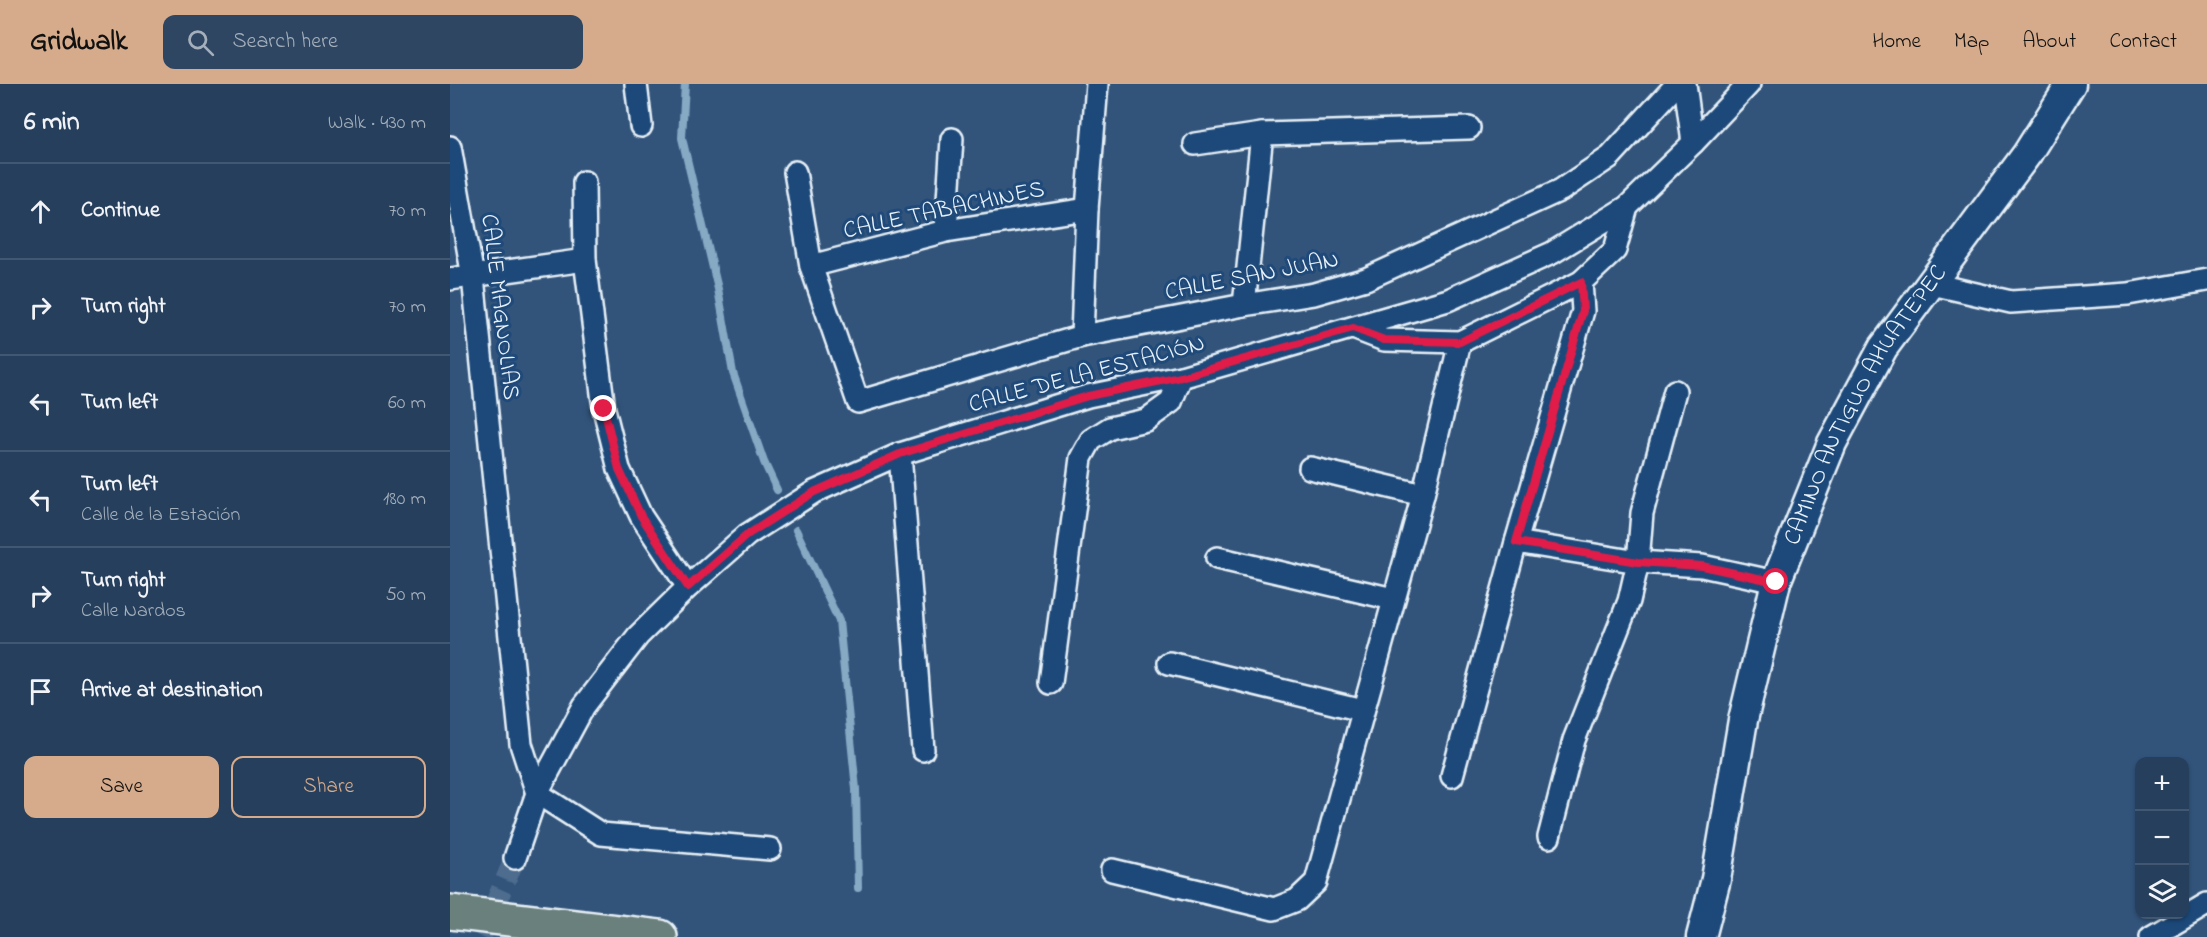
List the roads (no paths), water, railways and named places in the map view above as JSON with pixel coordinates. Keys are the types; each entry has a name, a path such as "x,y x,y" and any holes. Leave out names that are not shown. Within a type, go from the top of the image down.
{"highway":[{"path":"450,912 660,937"}],"street":[{"path":"636,84 641,126"},
{"path":"1082,336 1087,209 1097,84"},
{"name":"CALLE SAN JUAN","path":"811,266 858,402 1082,336 1244,304 1314,294 1366,279 1561,190 1610,157 1677,84"},
{"path":"1685,84 1693,143"},
{"name":"CALLE DE LA ESTACIÓN","path":"515,858 537,793 584,706 638,636 688,587 747,535 814,492 900,454 1088,396 1181,377 1448,300 1552,253 1627,207 1749,84"},
{"name":"CAMINO ANTIGUO AHUATEPEC","path":"1701,937 1716,879 1743,720 1776,582 1832,443 1883,348 2027,154 2071,84"},
{"path":"1195,144 1262,134 1469,128"},
{"path":"1244,304 1262,134"},
{"path":"946,231 952,140"},
{"name":"CALLE MAGNOLIAS","path":"450,147 473,277 521,744 537,793"},
{"path":"795,172 811,266"},
{"path":"584,182 585,260 604,409 619,469 641,516 688,587"},
{"path":"1353,328 1384,340 1460,342 1581,282 1615,250 1627,207"},
{"name":"CALLE TABACHINES","path":"811,266 946,231 1087,209"},
{"path":"450,279 585,260"},
{"path":"1932,284 2011,302 2128,294 2207,280"},
{"path":"1452,776 1516,542 1583,311 1581,282"},
{"path":"1113,870 1274,909 1297,900 1316,882 1423,495 1460,342"},
{"path":"1051,683 1081,458 1091,440 1110,429 1146,420 1171,402 1181,377"},
{"path":"1549,837 1574,740 1629,601 1638,562 1642,513 1676,391"},
{"path":"900,454 923,750"},
{"path":"1310,468 1423,495"},
{"path":"1516,542 1638,562 1702,566 1776,582"},
{"path":"1217,558 1393,599"},
{"path":"1169,663 1362,710"},
{"path":"537,793 601,834 770,849"},
{"path":"2151,937 2207,904"}],"waterway":[{"path":"685,84 682,138 718,289 733,373 764,462 777,490"},
{"path":"796,530 839,621 856,789 858,888"}],"tunnel":[{"path":"481,937 515,858"}]}
